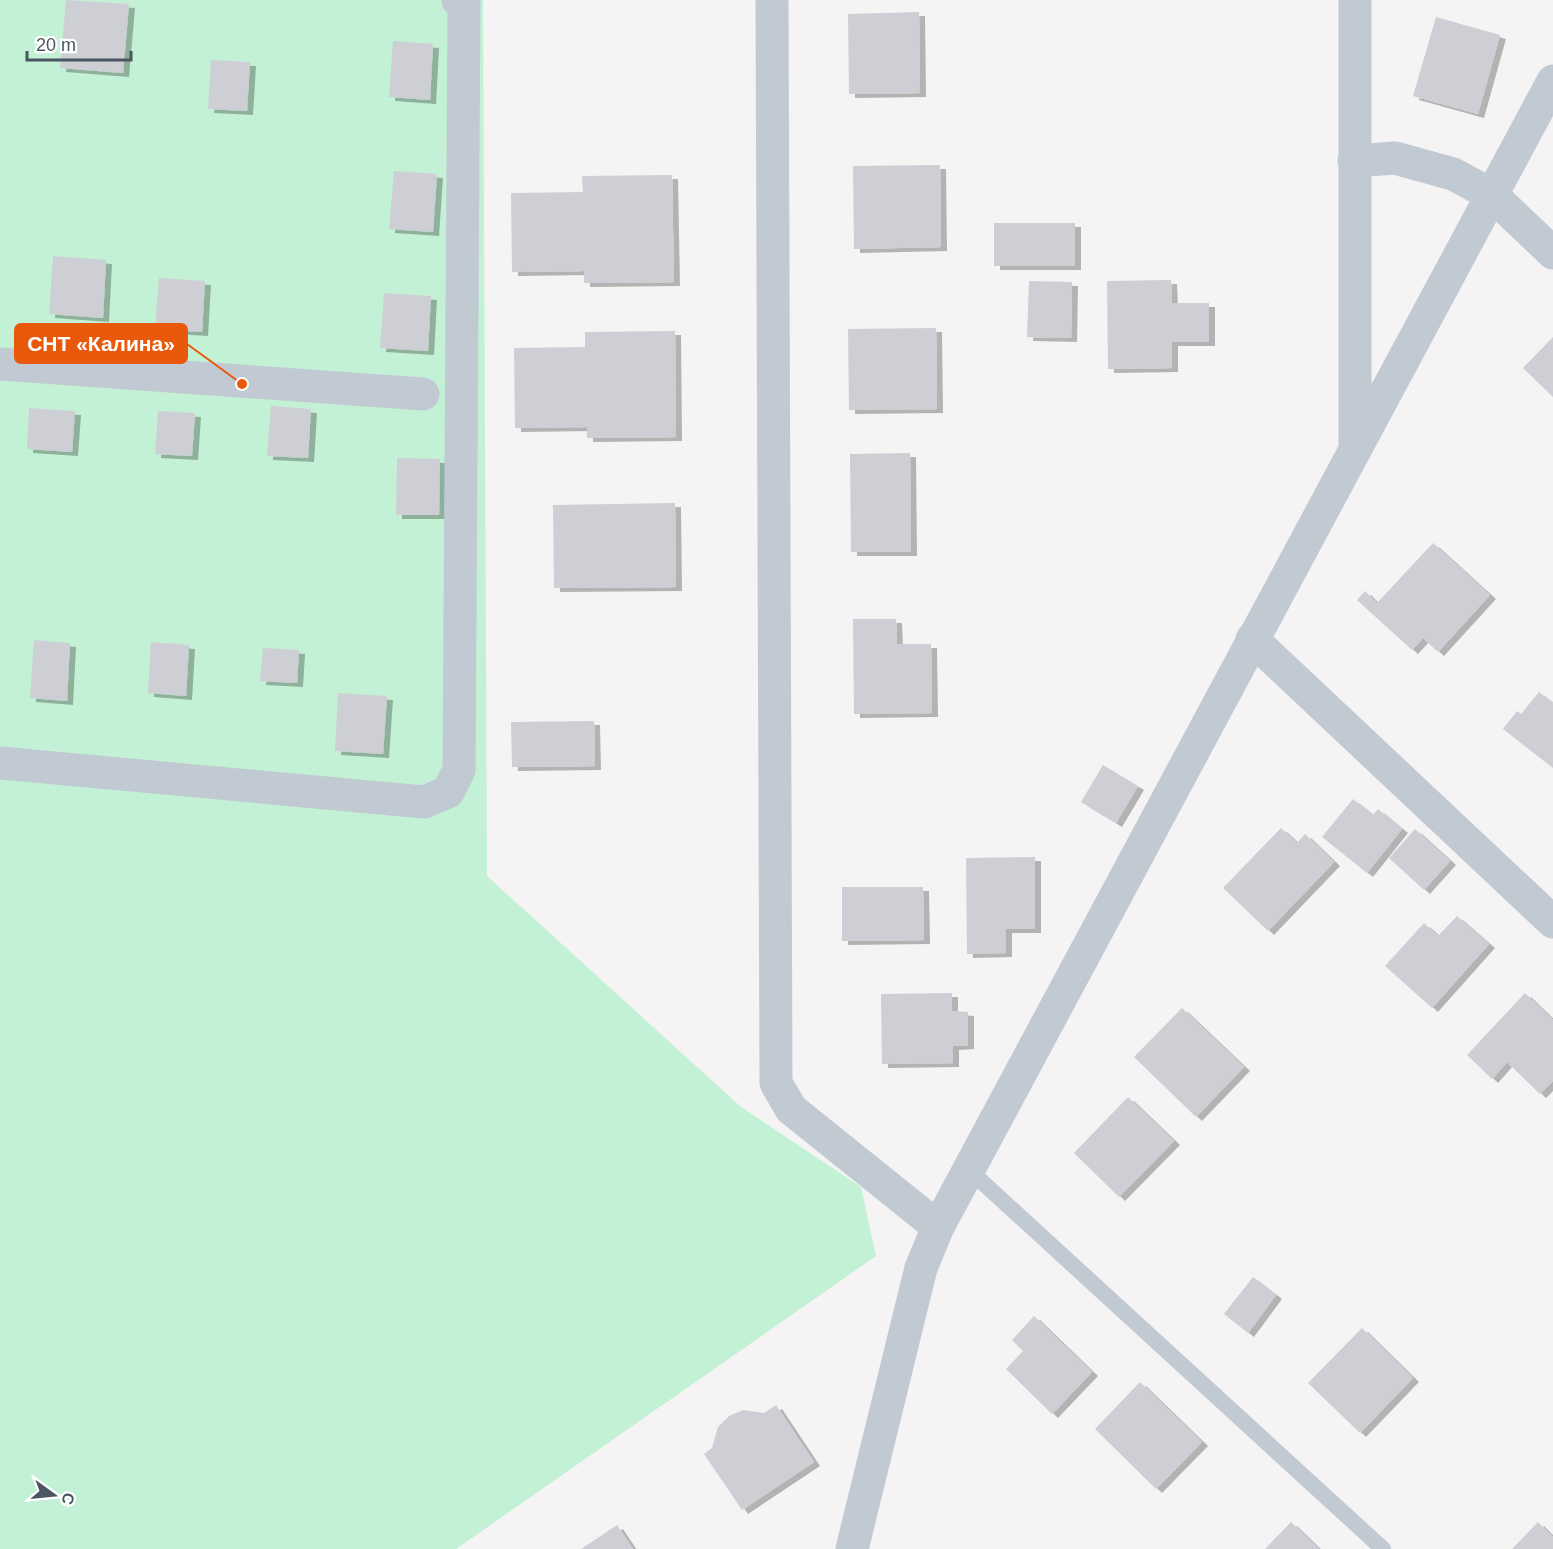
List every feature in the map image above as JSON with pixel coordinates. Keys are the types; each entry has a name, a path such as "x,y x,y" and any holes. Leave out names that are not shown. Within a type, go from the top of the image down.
{"street":[{"path":"0,764 424,802 448,792 459,770 464,2 458,0"},
{"path":"772,0 776,1083 791,1109 938,1227"},
{"path":"1355,0 1355,449"},
{"path":"852,1549 921,1268 938,1227 1553,81"},
{"path":"1354,161 1395,158 1453,174 1492,195 1553,253"},
{"path":"0,364 423,394"},
{"path":"1252,639 1553,922"}],"lane":[{"path":"968,1169 1383,1549"}],"green space":[{"path":"0,0 483,0 487,876 741,1107 861,1187 876,1256 456,1549 0,1549"}],"building":[{"path":"66,0 129,4 123,73 60,68"},
{"path":"919,12 920,93 849,94 848,14"},
{"path":"1436,17 1500,35 1478,114 1413,96"},
{"path":"393,41 433,44 430,100 389,97"},
{"path":"211,60 250,62 247,111 208,109"},
{"path":"940,165 941,247 854,249 853,166"},
{"path":"394,171 437,174 433,232 389,229"},
{"path":"672,175 674,282 584,283 584,271 512,272 511,193 583,192 582,176"},
{"path":"994,223 1075,223 1075,266 994,266"},
{"path":"53,256 106,260 103,318 49,314"},
{"path":"159,278 205,281 202,332 155,329"},
{"path":"1171,280 1172,303 1209,303 1209,342 1172,342 1172,368 1108,369 1107,281"},
{"path":"1029,281 1072,282 1071,338 1027,337"},
{"path":"384,293 431,296 428,351 380,348"},
{"path":"936,328 937,409 849,410 848,329"},
{"path":"675,331 676,437 587,438 587,427 515,428 514,348 585,347 585,332"},
{"path":"1553,337 1553,397 1523,368"},
{"path":"271,406 311,409 308,458 267,456"},
{"path":"29,408 75,411 72,452 27,449"},
{"path":"158,411 195,413 192,456 155,454"},
{"path":"910,453 911,552 851,552 850,454"},
{"path":"397,458 440,459 439,515 396,515"},
{"path":"675,503 676,587 554,588 553,505"},
{"path":"1433,543 1490,595 1438,652 1423,638 1412,650 1357,600 1365,591 1377,603"},
{"path":"853,619 896,619 897,644 931,644 932,713 854,714"},
{"path":"34,640 70,643 67,701 30,698"},
{"path":"151,642 189,645 186,696 148,693"},
{"path":"263,648 299,650 297,683 260,681"},
{"path":"1539,692 1553,703 1553,768 1503,729 1517,711 1521,714"},
{"path":"338,693 387,696 383,754 335,751"},
{"path":"594,721 595,766 512,767 511,722"},
{"path":"1103,765 1138,786 1116,823 1081,802"},
{"path":"1353,799 1373,815 1378,809 1402,829 1367,873 1322,837"},
{"path":"1281,828 1297,843 1305,834 1334,862 1268,931 1223,888"},
{"path":"1415,829 1450,861 1424,890 1389,858"},
{"path":"1035,857 1035,929 1006,929 1006,953 967,954 966,858"},
{"path":"842,887 923,887 924,940 842,941"},
{"path":"1457,916 1489,944 1432,1008 1385,966 1424,923 1438,936"},
{"path":"952,993 952,1011 968,1012 968,1045 953,1046 953,1063 882,1064 881,994"},
{"path":"1525,993 1553,1020 1553,1081 1540,1094 1507,1062 1492,1079 1467,1055"},
{"path":"1182,1008 1244,1067 1196,1117 1134,1057"},
{"path":"1128,1097 1174,1141 1119,1197 1074,1153"},
{"path":"1253,1277 1276,1295 1248,1333 1224,1314"},
{"path":"1034,1316 1092,1372 1052,1414 1006,1369 1023,1351 1012,1340"},
{"path":"1362,1328 1413,1378 1360,1433 1308,1383"},
{"path":"1140,1382 1202,1442 1156,1489 1095,1429"},
{"path":"776,1405 814,1462 742,1510 704,1454 712,1448 718,1427 729,1416 743,1410 764,1413"},
{"path":"1291,1522 1319,1549 1265,1549"},
{"path":"1538,1522 1553,1537 1553,1549 1512,1549"},
{"path":"617,1525 633,1549 581,1549"}],"place":[{"name":"СНТ «Калина»","path":"242,384"}]}
